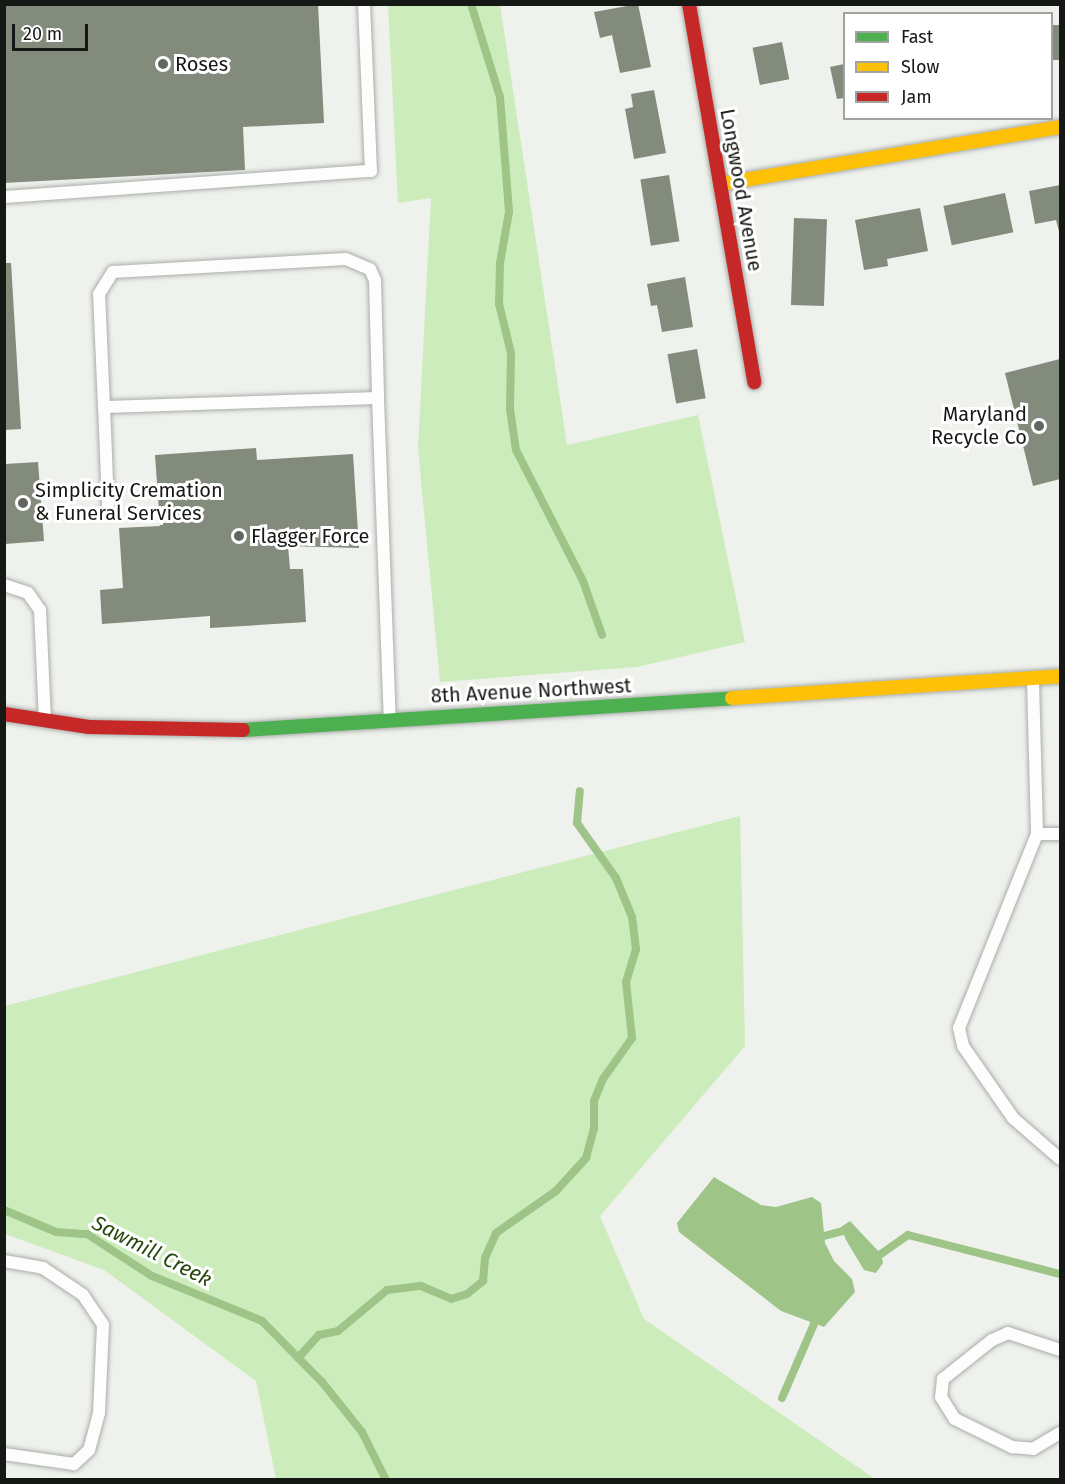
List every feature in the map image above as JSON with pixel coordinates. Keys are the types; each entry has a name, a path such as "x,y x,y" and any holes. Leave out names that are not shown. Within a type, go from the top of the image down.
{"street":[{"name":"Longwood Avenue","path":"689,4 754,381"},
{"path":"720,184 1060,127"},
{"name":"8th Avenue Northwest","path":"4,714 45,720 211,732 1060,676"}],"lane":[{"path":"4,197 370,171 364,4"},
{"path":"108,505 99,294 113,272 346,259 370,269 375,280 390,719"},
{"path":"104,407 378,398"},
{"path":"4,585 28,593 40,610 45,720"},
{"path":"1033,676 1036,834 959,1028 963,1046 1013,1118 1060,1159"},
{"path":"1036,834 1060,834"},
{"path":"4,1261 43,1268 83,1295 103,1325 99,1413 89,1450 74,1464 4,1454"},
{"path":"1060,1350 1008,1333 992,1340 943,1379 941,1397 955,1419 1012,1447 1033,1449 1060,1433"}],"shaded area":[{"path":"388,5 500,5 567,445 698,415 745,642 637,667 440,682 418,448 431,198 398,203"},
{"path":"740,816 745,1046 600,1216 644,1319 875,1479 276,1479 256,1381 104,1270 5,1234 5,1006"},
{"path":"714,1177 761,1205 776,1207 812,1197 821,1203 825,1243 834,1261 852,1279 855,1292 824,1327 781,1311 679,1232 677,1223"},
{"path":"850,1221 881,1254 883,1263 876,1273 864,1270 846,1240 841,1227"}],"building":[{"name":"Roses","path":"4,4 318,4 324,123 243,127 245,170 4,183"},
{"path":"638,4 651,67 620,73 612,35 600,38 594,12"},
{"path":"1053,25 1060,25 1060,60 1053,60"},
{"path":"782,42 789,79 760,85 753,48"},
{"path":"843,64 843,98 837,99 830,67"},
{"path":"654,90 666,153 634,159 625,109 633,107 631,94"},
{"path":"669,175 679,241 651,246 640,180"},
{"path":"1060,185 1060,235 1056,220 1035,224 1029,191"},
{"path":"1005,193 1013,232 952,245 943,206"},
{"path":"920,208 928,251 887,259 888,266 864,270 855,220"},
{"path":"794,218 827,219 824,306 791,305"},
{"path":"4,263 11,263 21,429 4,430"},
{"path":"685,277 693,327 662,332 657,305 651,306 647,284"},
{"path":"697,349 706,398 676,403 667,354"},
{"name":"Maryland Recycle Co","path":"1060,359 1060,479 1033,486 1005,373"},
{"name":"Flagger Force","path":"256,448 257,460 353,454 359,548 288,546 290,569 303,569 306,622 210,628 210,616 102,624 100,590 123,588 119,528 160,526 155,455"},
{"name":"Simplicity Cremation & Funeral Services","path":"38,462 44,541 5,544 5,464"}],"waterway":[{"path":"471,4 500,97 509,212 500,263 499,304 511,353 510,409 516,450 583,581 602,635"},
{"path":"298,1358 319,1335 338,1331 387,1290 421,1286 451,1299 467,1294 483,1281 485,1258 496,1233 556,1191 586,1158 594,1129 594,1101 603,1079 632,1038 626,982 636,949 632,917 616,878 577,823 580,791"},
{"name":"Sawmill Creek","path":"4,1210 56,1232 87,1234 152,1276 262,1321 322,1382 362,1432 386,1480"},
{"path":"824,1236 843,1231"},
{"path":"881,1254 908,1235 1060,1274"},
{"path":"782,1398 814,1324"}],"traffic: fast":[{"path":"243,730 732,698"}],"traffic: slow":[{"path":"720,184 1060,127"},
{"path":"732,698 1060,676"}],"traffic: jam":[{"path":"689,4 754,382"},
{"path":"4,714 89,727 243,730"}],"place":[{"name":"Roses","path":"163,64"},
{"name":"Maryland Recycle Co","path":"1039,426"},
{"name":"Simplicity Cremation & Funeral Services","path":"23,503"},
{"name":"Flagger Force","path":"239,536"}]}
